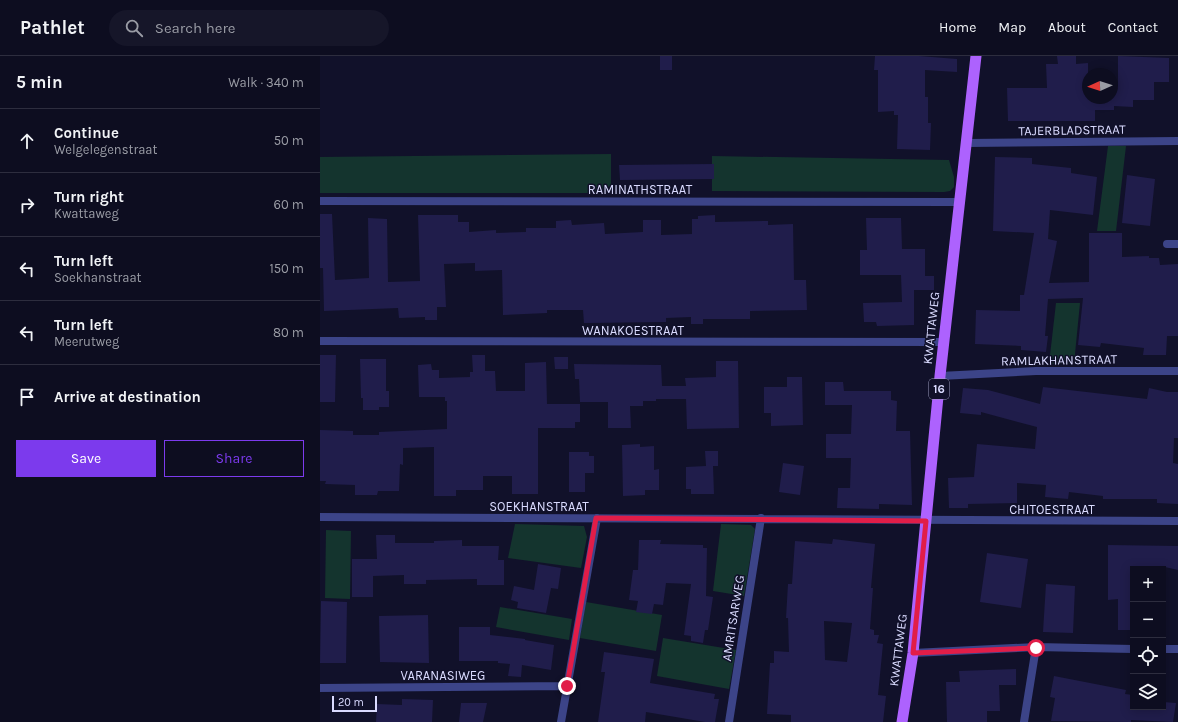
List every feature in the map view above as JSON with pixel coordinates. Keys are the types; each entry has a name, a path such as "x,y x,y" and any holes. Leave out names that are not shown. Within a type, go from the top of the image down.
{"main road":[{"name":"KWATTAWEG","path":"902,722 913,653 940,376 976,56"}],"street":[{"name":"TAJERBLADSTRAAT","path":"967,143 1178,141"},
{"name":"RAMINATHSTRAAT","path":"320,201 959,202"},
{"path":"1167,244 1178,244"},
{"name":"WANAKOESTRAAT","path":"320,341 945,342"},
{"name":"RAMLAKHANSTRAAT","path":"940,376 1036,371 1178,371"},
{"name":"SOEKHANSTRAAT","path":"320,517 761,518 926,521"},
{"path":"561,722 596,518"},
{"name":"AMRITSARWEG","path":"729,722 761,518"},
{"name":"CHITOESTRAAT","path":"926,521 1178,521"},
{"path":"1024,722 1036,648"},
{"path":"913,653 1036,648 1130,649"},
{"path":"1166,649 1178,649"},
{"name":"VARANASIWEG","path":"320,688 567,686"}],"green space":[{"path":"1108,146 1126,146 1116,231 1097,231"},
{"path":"611,154 611,193 320,193 320,157"},
{"path":"712,156 949,160 954,177 954,187 950,191 944,192 712,191"},
{"path":"1056,303 1080,303 1074,364 1049,364"},
{"path":"515,524 584,526 587,537 581,568 508,558"},
{"path":"721,524 751,525 755,529 744,596 713,591"},
{"path":"326,530 351,531 350,599 325,598"},
{"path":"586,602 662,615 656,651 580,638"},
{"path":"500,607 572,619 569,640 496,627"},
{"path":"663,638 736,650 729,689 657,676"}],"building":[{"path":"660,56 672,56 672,70 660,70"},
{"path":"875,56 919,56 957,59 957,72 925,70 925,97 928,97 928,123 931,123 930,150 897,149 898,115 894,115 894,111 878,112 878,70 874,70"},
{"path":"1057,56 1076,56 1076,64 1088,63 1088,68 1082,68 1082,104 1118,104 1118,56 1169,58 1169,82 1154,82 1154,100 1133,100 1133,107 1114,106 1114,110 1095,110 1095,121 1008,121 1007,88 1047,88 1046,64 1058,64"},
{"path":"995,157 1032,158 1032,164 1071,168 1071,173 1097,177 1093,215 1050,210 1048,239 1057,241 1049,283 1089,282 1089,233 1122,233 1122,257 1149,256 1149,258 1159,258 1160,265 1178,264 1178,336 1167,336 1166,355 1143,355 1144,348 1101,343 1100,347 1078,345 1083,298 1048,299 1045,336 1048,336 1046,352 1021,350 1021,346 975,344 976,310 1020,311 1020,295 1024,295 1034,233 993,231"},
{"path":"714,164 714,179 620,180 619,165"},
{"path":"1127,175 1155,179 1150,226 1122,223"},
{"path":"320,214 332,214 335,280 369,278 368,218 387,219 388,282 420,281 418,215 458,215 458,222 469,222 469,232 496,230 496,233 526,232 526,228 556,228 556,221 571,220 572,225 604,223 605,234 643,232 643,220 661,220 661,235 692,234 692,219 698,219 698,216 715,215 715,222 768,221 768,225 793,224 794,280 806,280 807,310 750,311 750,319 703,319 703,324 691,324 691,317 666,318 666,322 584,323 583,310 547,310 547,313 503,315 502,270 475,271 475,263 444,264 446,307 437,307 437,320 425,320 425,317 399,318 398,308 324,311 323,268 320,268"},
{"path":"866,218 901,218 902,249 925,249 925,276 934,276 934,290 914,290 914,325 877,326 876,322 864,322 863,303 902,302 901,275 860,275 860,250 867,250"},
{"path":"320,355 336,355 335,402 320,402"},
{"path":"472,355 485,355 485,371 495,371 496,391 525,391 525,363 546,362 547,404 580,404 580,422 575,422 575,428 538,428 538,494 512,494 512,476 483,476 483,490 456,490 456,496 434,496 434,447 403,448 403,465 400,464 399,491 378,491 377,495 355,495 355,485 325,484 326,481 320,481 320,430 353,431 353,435 379,435 379,432 447,429 447,401 445,401 445,397 419,397 418,365 431,364 432,370 439,370 439,378 470,377 470,372 473,372"},
{"path":"554,357 568,357 568,369 555,369"},
{"path":"360,359 386,359 386,391 389,391 389,407 379,407 379,410 363,410 363,398 361,398"},
{"path":"716,361 738,361 739,428 687,429 686,399 656,399 656,401 643,401 643,406 630,406 631,428 608,428 608,402 580,402 579,379 575,379 574,364 661,365 662,386 686,386 685,378 716,377"},
{"path":"787,377 802,377 803,425 771,426 771,413 764,413 764,387 787,387"},
{"path":"825,382 843,382 844,391 891,391 891,400 897,401 896,431 910,431 912,505 879,504 879,509 837,508 838,488 850,488 851,458 826,458 826,434 851,434 852,405 825,405"},
{"path":"1043,387 1147,399 1149,388 1167,392 1178,392 1178,438 1174,438 1173,463 1178,464 1178,504 1157,503 1157,499 1103,499 1103,496 1069,492 1068,499 1045,497 1046,485 1017,483 1017,503 968,504 968,508 949,508 948,478 974,477 977,444 1035,449 1037,427 981,412 981,415 960,413 963,388 988,390 1040,404"},
{"path":"640,444 640,447 654,446 654,470 659,469 659,490 645,490 645,495 623,496 622,445"},
{"path":"705,451 718,451 718,466 713,466 714,494 691,494 691,489 686,489 686,467 706,466"},
{"path":"569,452 589,452 589,456 594,456 594,473 585,473 585,492 569,492"},
{"path":"783,463 804,466 800,495 779,492"},
{"path":"376,535 395,535 395,543 434,543 434,541 462,540 462,546 499,546 498,560 504,560 504,585 477,585 477,579 426,580 426,584 404,584 404,575 373,576 373,597 352,597 352,559 377,559"},
{"path":"833,539 875,544 871,588 873,588 870,629 874,630 874,635 879,635 877,643 883,644 878,695 886,696 883,722 791,722 791,715 767,714 770,663 774,663 774,651 789,652 788,618 786,618 788,584 792,584 795,541 832,544","holes":["824,621 852,623 847,662 825,660"]},
{"path":"639,540 661,540 660,544 703,545 703,548 707,548 706,596 713,597 708,630 705,630 703,643 691,641 691,636 684,635 691,584 666,583 663,605 654,604 652,614 636,612 638,601 629,600 633,570 638,570"},
{"path":"1108,545 1178,546 1178,570 1166,566 1130,566 1130,630 1118,630 1118,599 1108,600"},
{"path":"987,553 1028,559 1021,608 980,602"},
{"path":"538,564 561,568 558,589 551,588 546,613 517,608 518,602 511,600 514,586 534,590"},
{"path":"1046,584 1075,586 1073,633 1043,632"},
{"path":"321,601 347,602 346,663 320,663"},
{"path":"428,615 429,663 380,662 379,616"},
{"path":"459,627 490,627 490,635 525,639 554,645 551,670 522,665 521,677 508,676 510,664 498,663 498,661 459,661"},
{"path":"604,652 654,659 650,683 715,694 714,699 719,699 715,722 705,722 646,712 645,722 598,722 605,672 601,672"},
{"path":"1016,669 1016,685 999,685 1000,711 987,711 987,722 947,722 946,682 960,682 959,671"},
{"path":"1054,676 1126,690 1125,694 1130,695 1130,710 1166,710 1166,702 1176,703 1173,722 1131,720 1131,722 1051,721 1055,698 1050,697"},
{"path":"402,699 433,700 432,722 376,722 377,704 402,705"},
{"path":"461,703 487,703 483,722 459,722"}],"route":[{"path":"567,686 596,518 761,518 926,521 913,653 1036,648"}]}
